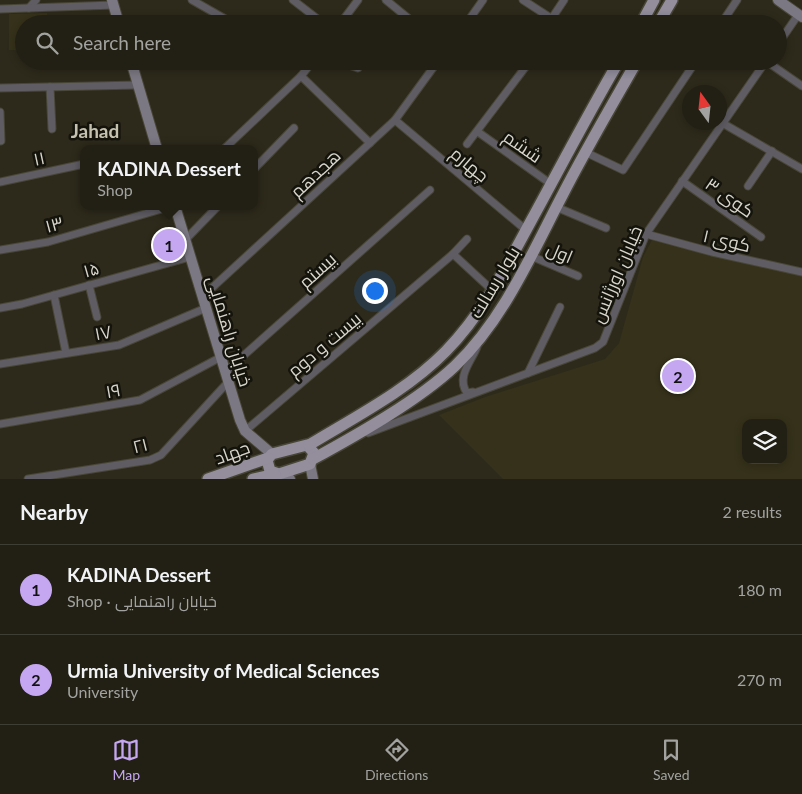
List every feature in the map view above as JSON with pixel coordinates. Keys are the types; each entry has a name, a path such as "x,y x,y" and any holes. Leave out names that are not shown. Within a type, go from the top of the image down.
{"main road":[{"path":"645,15 654,0"},
{"path":"663,15 672,0"},
{"path":"778,0 800,16"},
{"path":"134,70 155,145"},
{"name":"بلوار رسالت","path":"309,446 414,378 445,352 466,329 502,276 614,70"},
{"name":"بلوار رسالت","path":"311,462 423,391 454,367 479,340 516,285 585,152 632,70"},
{"path":"572,144 585,152"},
{"name":"خیابان راهنمایی","path":"174,210 240,420 246,431 270,456"},
{"path":"502,276 516,285"},
{"name":"جهاد","path":"208,479 302,444 309,446"},
{"path":"309,446 314,453 311,462 313,479"},
{"path":"270,456 269,468 280,476"},
{"name":"جهاد","path":"254,479 280,476 311,462"},
{"path":"250,463 256,468 254,479"}],"street":[{"path":"29,8 36,0"},
{"path":"192,0 218,15"},
{"path":"293,0 312,15"},
{"path":"347,15 358,0"},
{"path":"386,0 404,15"},
{"path":"472,15 483,0"},
{"path":"523,0 547,15"},
{"path":"554,15 564,0"},
{"path":"727,15 737,0"},
{"path":"0,9 113,3"},
{"path":"787,33 800,16"},
{"path":"228,145 306,70"},
{"name":"هجدهم","path":"202,297 395,120 431,70"},
{"path":"467,144 523,70"},
{"path":"585,152 623,170 690,70"},
{"name":"خیابان اورژانس","path":"727,120 760,70"},
{"path":"779,70 802,86"},
{"path":"301,76 370,143"},
{"path":"0,88 138,85"},
{"path":"50,87 52,129"},
{"path":"0,112 1,141"},
{"name":"چهارم","path":"395,120 526,230"},
{"path":"727,126 802,169"},
{"path":"258,165 294,128"},
{"name":"خیابان اورژانس","path":"342,443 595,348 604,342 646,234 720,130"},
{"name":"ششم","path":"478,132 551,184"},
{"path":"748,186 772,151"},
{"name":"۱۱","path":"0,182 80,165"},
{"name":"کوی ۳","path":"682,181 761,237"},
{"name":"بیستم","path":"227,377 430,190"},
{"path":"556,207 606,228"},
{"name":"۱۳","path":"0,250 48,242 159,210"},
{"path":"185,240 214,210"},
{"name":"کوی ۱","path":"646,234 712,252 802,272"},
{"name":"بیست و دوم","path":"246,431 453,254 467,239"},
{"path":"453,254 493,291"},
{"name":"اول","path":"531,256 578,276"},
{"name":"۱۵","path":"0,308 190,257"},
{"path":"89,285 97,317"},
{"path":"54,295 66,353"},
{"path":"528,373 560,307"},
{"name":"۱۷","path":"0,364 119,345 206,308"},
{"path":"478,392 467,393 463,387 462,379 479,340"},
{"name":"۱۹","path":"0,424 140,400 221,357"},
{"name":"۲۱","path":"28,479 155,458 161,455 227,377"}],"shaded area":[{"path":"47,13 47,15 15,15 15,50 9,50 9,14"},
{"path":"652,240 802,274 802,479 503,479 439,415 485,397 605,359 619,343 643,257"}],"place":[{"name":"KADINA Dessert","path":"169,245"},
{"name":"Urmia University of Medical Sciences","path":"678,376"}],"district":[{"name":"Jahad","path":"95,130"}]}
